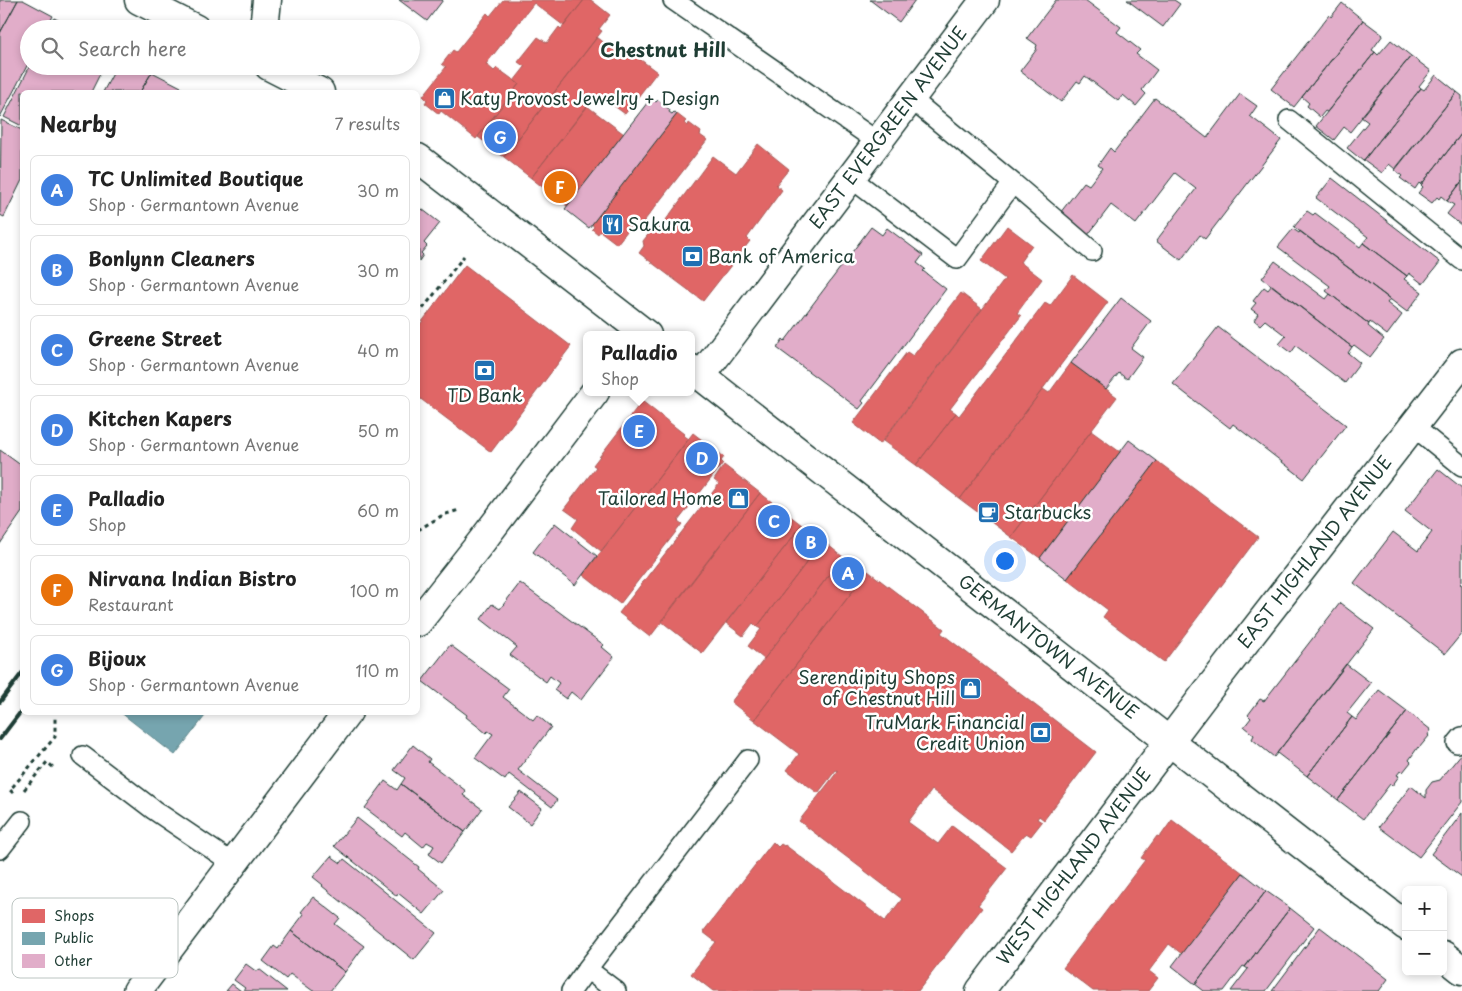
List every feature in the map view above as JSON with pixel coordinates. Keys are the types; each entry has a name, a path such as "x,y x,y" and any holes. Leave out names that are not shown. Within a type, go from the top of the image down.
{"street":[{"path":"139,0 178,20"},
{"path":"265,20 266,0"},
{"name":"EAST EVERGREEN AVENUE","path":"696,372 851,178 985,0"},
{"path":"287,75 316,90"},
{"path":"420,160 639,331"},
{"name":"EAST HIGHLAND AVENUE","path":"1169,742 1462,363"},
{"name":"GERMANTOWN AVENUE","path":"696,372 732,402 1402,923"},
{"path":"420,619 592,396"},
{"path":"178,938 346,715"},
{"name":"WEST HIGHLAND AVENUE","path":"980,991 1169,742"},
{"path":"1447,958 1462,970"},
{"path":"138,991 148,978"}],"lane":[{"path":"673,0 878,142"},
{"path":"910,98 1092,250"},
{"path":"1289,120 1462,260"},
{"path":"851,178 957,258 1014,183"},
{"path":"1413,426 1462,466"},
{"path":"83,756 154,810 234,864"},
{"path":"571,991 748,760"},
{"path":"0,849 22,821"},
{"path":"587,969 616,991"}],"path":[{"path":"420,312 464,256"},
{"path":"420,529 443,515 459,510"},
{"path":"18,798 10,790 55,737 55,716"},
{"path":"24,790 46,762 68,779 83,756"}],"building: Shops":[{"path":"503,0 584,0 564,26 534,3 486,64 494,71 497,68 519,84 476,139 441,111 439,114 425,103 427,100 423,96 446,67 442,64 453,50 456,52 487,13 490,16"},
{"path":"584,0 591,0 610,15 599,29 602,31 504,157 478,137 519,84 514,81 525,67 518,62 538,37 547,43"},
{"path":"597,37 621,56 619,58 621,60 629,51 657,72 625,114 601,96 595,105 591,102 531,178 504,157"},
{"path":"587,106 624,134 567,206 531,178"},
{"path":"677,114 686,121 684,123 688,126 689,123 701,132 700,135 707,140 641,225 635,221 617,244 600,231 598,234 592,229 594,227 592,224"},
{"path":"758,144 789,169 776,185 782,190 747,238 750,241 703,301 639,253 644,246 643,241 651,231 657,232 713,156 736,173"},
{"path":"1007,226 1032,245 1020,262 1042,279 1017,313 1021,316 950,409 956,413 916,465 883,441 1005,279 981,261"},
{"name":"TD Bank","path":"465,265 571,346 491,452 420,399 420,324"},
{"path":"1073,275 1108,302 960,499 916,465 956,413 959,416 1045,303 1050,306"},
{"path":"961,293 982,309 880,444 853,423 907,352 913,356"},
{"path":"1071,363 1117,397 1011,537 960,499 1043,389 1049,393"},
{"path":"642,401 689,439 601,551 572,528 578,519 564,509 596,467 593,465"},
{"path":"1091,431 1120,452 1040,558 1011,537"},
{"path":"693,433 724,457 721,461 723,463 678,521 682,524 620,604 583,575"},
{"path":"1157,461 1258,537 1164,662 1103,617 1108,610 1067,579"},
{"path":"724,465 760,493 650,637 619,613 719,484 714,480"},
{"path":"760,493 802,525 702,653 661,621"},
{"path":"802,525 823,541 757,627 753,623 743,636 726,623"},
{"path":"823,541 843,557 764,659 748,646 761,629 757,627"},
{"path":"843,557 866,574 754,720 731,702"},
{"path":"868,571 944,629 941,633 1096,752 1044,820 1039,816 1037,819 1042,822 1031,836 1026,833 1011,851 932,790 908,822 938,844 952,826 1007,868 978,905 982,908 918,991 713,991 691,974 716,942 703,932 773,842 778,847 781,844 785,845 885,921 902,899 799,821 838,771 836,770 818,793 787,770 799,754 754,720"},
{"path":"1172,820 1243,873 1182,954 1169,944 1149,971 1158,978 1148,991 1093,991 1063,968 1145,860 1141,858 1157,836 1160,837"}],"building: Public":[{"path":"124,715 206,715 175,755"}],"building: Other":[{"path":"0,0 18,0 0,33"},
{"path":"18,0 23,0 53,16 51,20 20,20 20,75 22,75 0,117 0,33"},
{"path":"399,0 443,0 427,21"},
{"path":"870,0 915,0 899,22"},
{"path":"1056,0 1085,0 1121,27 1117,32 1140,50 1136,54 1157,70 1142,90 1146,94 1136,106 1123,95 1118,101 1085,76 1080,83 1077,81 1061,102 1020,71 1037,49 1037,45 1027,38"},
{"path":"1127,0 1174,0 1180,4 1163,27"},
{"path":"1342,3 1363,20 1294,107 1271,89 1329,15 1331,17"},
{"path":"1363,20 1383,35 1372,50 1375,52 1327,112 1325,111 1320,117 1307,106 1309,103 1302,97"},
{"path":"1391,40 1411,56 1350,132 1344,127 1334,140 1316,126 1375,52 1378,55"},
{"path":"1411,56 1431,71 1419,86 1421,88 1363,161 1347,148 1368,122 1361,117"},
{"path":"25,75 100,75 92,90 20,90 20,125 4,117"},
{"path":"112,75 150,75 141,90 104,90"},
{"path":"150,75 158,75 181,87 179,90 141,90"},
{"path":"1436,75 1457,92 1395,169 1389,164 1382,173 1364,160 1421,88 1424,90"},
{"path":"1457,92 1462,96 1462,133 1421,185 1419,183 1415,189 1400,178 1402,176 1395,170"},
{"path":"1240,94 1257,106 1250,116 1281,140 1205,239 1200,235 1181,260 1156,241 1196,189 1175,173 1136,224 1111,205 1088,235 1060,213 1084,182 1089,185 1102,168 1098,165 1110,148 1114,152 1155,98 1207,138"},
{"path":"651,98 656,102 658,100 672,114 674,112 677,114 589,228 565,209"},
{"path":"1,120 20,129 20,184 4,217 0,215"},
{"path":"1462,133 1462,181 1447,201 1441,196 1439,199 1437,197 1432,203 1418,193 1423,187 1421,185"},
{"path":"1332,178 1440,262 1423,284 1409,273 1407,276 1363,243 1368,237 1316,198"},
{"path":"1462,181 1461,225 1447,214 1454,205 1447,201"},
{"path":"420,208 440,223 424,243 427,246 421,253 423,255 420,260"},
{"path":"1307,211 1313,215 1315,213 1360,247 1363,243 1407,276 1404,279 1422,292 1407,312 1294,227"},
{"path":"871,227 882,235 887,228 923,255 917,263 925,269 923,271 946,289 862,401 864,403 859,409 777,348 783,339 785,341"},
{"path":"1293,229 1299,233 1300,231 1390,299 1387,303 1402,315 1387,335 1370,322 1369,324 1326,291 1330,286 1278,247"},
{"path":"1275,261 1326,299 1330,294 1369,324 1368,326 1384,339 1370,357 1354,345 1352,347 1262,278"},
{"path":"1272,285 1352,347 1348,353 1360,363 1345,383 1296,346 1291,353 1279,344 1286,336 1265,320 1260,325 1254,320 1258,314 1251,309 1256,303 1253,301 1264,287 1268,290"},
{"path":"1121,298 1151,321 1131,348 1143,357 1127,379 1119,373 1106,389 1071,363"},
{"path":"1218,327 1346,425 1304,479 1233,424 1230,428 1173,384"},
{"path":"1129,440 1157,461 1067,579 1040,558"},
{"path":"0,450 20,465 20,515 0,544"},
{"path":"1438,469 1462,488 1462,582 1460,584 1462,585 1462,633 1445,654 1354,583 1393,532 1418,551 1432,532 1405,511"},
{"path":"555,523 597,556 575,585 533,552"},
{"path":"520,583 604,645 602,647 614,657 581,700 571,692 566,699 554,690 559,683 550,676 546,682 510,655 517,647 481,619 492,604 500,609"},
{"path":"1340,603 1374,629 1274,757 1252,739 1254,735 1244,727 1251,718 1248,715 1260,699 1264,701"},
{"path":"450,645 509,689 503,697 533,720 537,715 551,727 518,770 557,800 552,807 509,774 505,780 475,758 493,734 488,731 486,733 466,717 467,715 422,681"},
{"path":"1346,664 1371,683 1347,713 1352,717 1307,776 1277,753"},
{"path":"1379,690 1407,711 1338,800 1307,776 1352,717 1356,720"},
{"path":"1407,711 1431,730 1429,736 1418,747 1409,760 1411,762 1403,772 1401,770 1397,775 1399,776 1392,786 1390,784 1363,819 1338,800"},
{"path":"413,745 430,759 428,762 466,791 463,795 482,809 465,832 401,784 405,778 394,770"},
{"path":"1462,753 1462,802 1419,857 1379,827 1411,786 1426,798 1426,790 1432,782 1440,780"},
{"path":"385,781 397,790 401,784 465,832 441,863 429,854 434,846 427,842 423,847 405,832 402,836 365,808"},
{"path":"521,792 542,808 530,824 508,807"},
{"path":"1462,813 1462,877 1431,854"},
{"path":"357,818 419,867 418,869 444,890 424,914 398,893 397,896 334,846"},
{"path":"331,856 341,863 344,859 436,933 414,960 313,877"},
{"path":"1243,873 1266,891 1195,984 1172,966"},
{"path":"1266,891 1290,908 1224,991 1204,991 1195,984"},
{"path":"313,897 340,918 335,924 364,946 345,972 291,931 304,914 301,912"},
{"path":"1290,908 1314,927 1266,991 1231,991 1248,969 1245,967"},
{"path":"1320,927 1388,979 1379,991 1272,991"},
{"path":"291,931 345,972 330,991 313,991 290,974 286,979 263,961 274,946 278,949"},
{"path":"246,964 257,972 259,969 287,991 243,991 245,988 234,980"},
{"path":"232,984 241,991 226,991"}],"railway":[{"path":"0,702 20,676"},
{"path":"0,739 20,713"}],"place":[{"name":"Katy Provost Jewelry + Design","path":"444,99"},
{"name":"Bijoux","path":"500,137"},
{"name":"Nirvana Indian Bistro","path":"560,187"},
{"name":"Sakura","path":"612,225"},
{"name":"Bank of America","path":"692,257"},
{"name":"TD Bank","path":"485,371"},
{"name":"Palladio","path":"639,431"},
{"name":"Kitchen Kapers","path":"702,458"},
{"name":"Tailored Home","path":"738,499"},
{"name":"Starbucks","path":"988,513"},
{"name":"Greene Street","path":"774,521"},
{"name":"Bonlynn Cleaners","path":"811,542"},
{"name":"TC Unlimited Boutique","path":"848,573"},
{"name":"Serendipity Shops of Chestnut Hill","path":"971,688"},
{"name":"TruMark Financial Credit Union","path":"1041,733"}],"district":[{"name":"Chestnut Hill","path":"663,50"}]}
